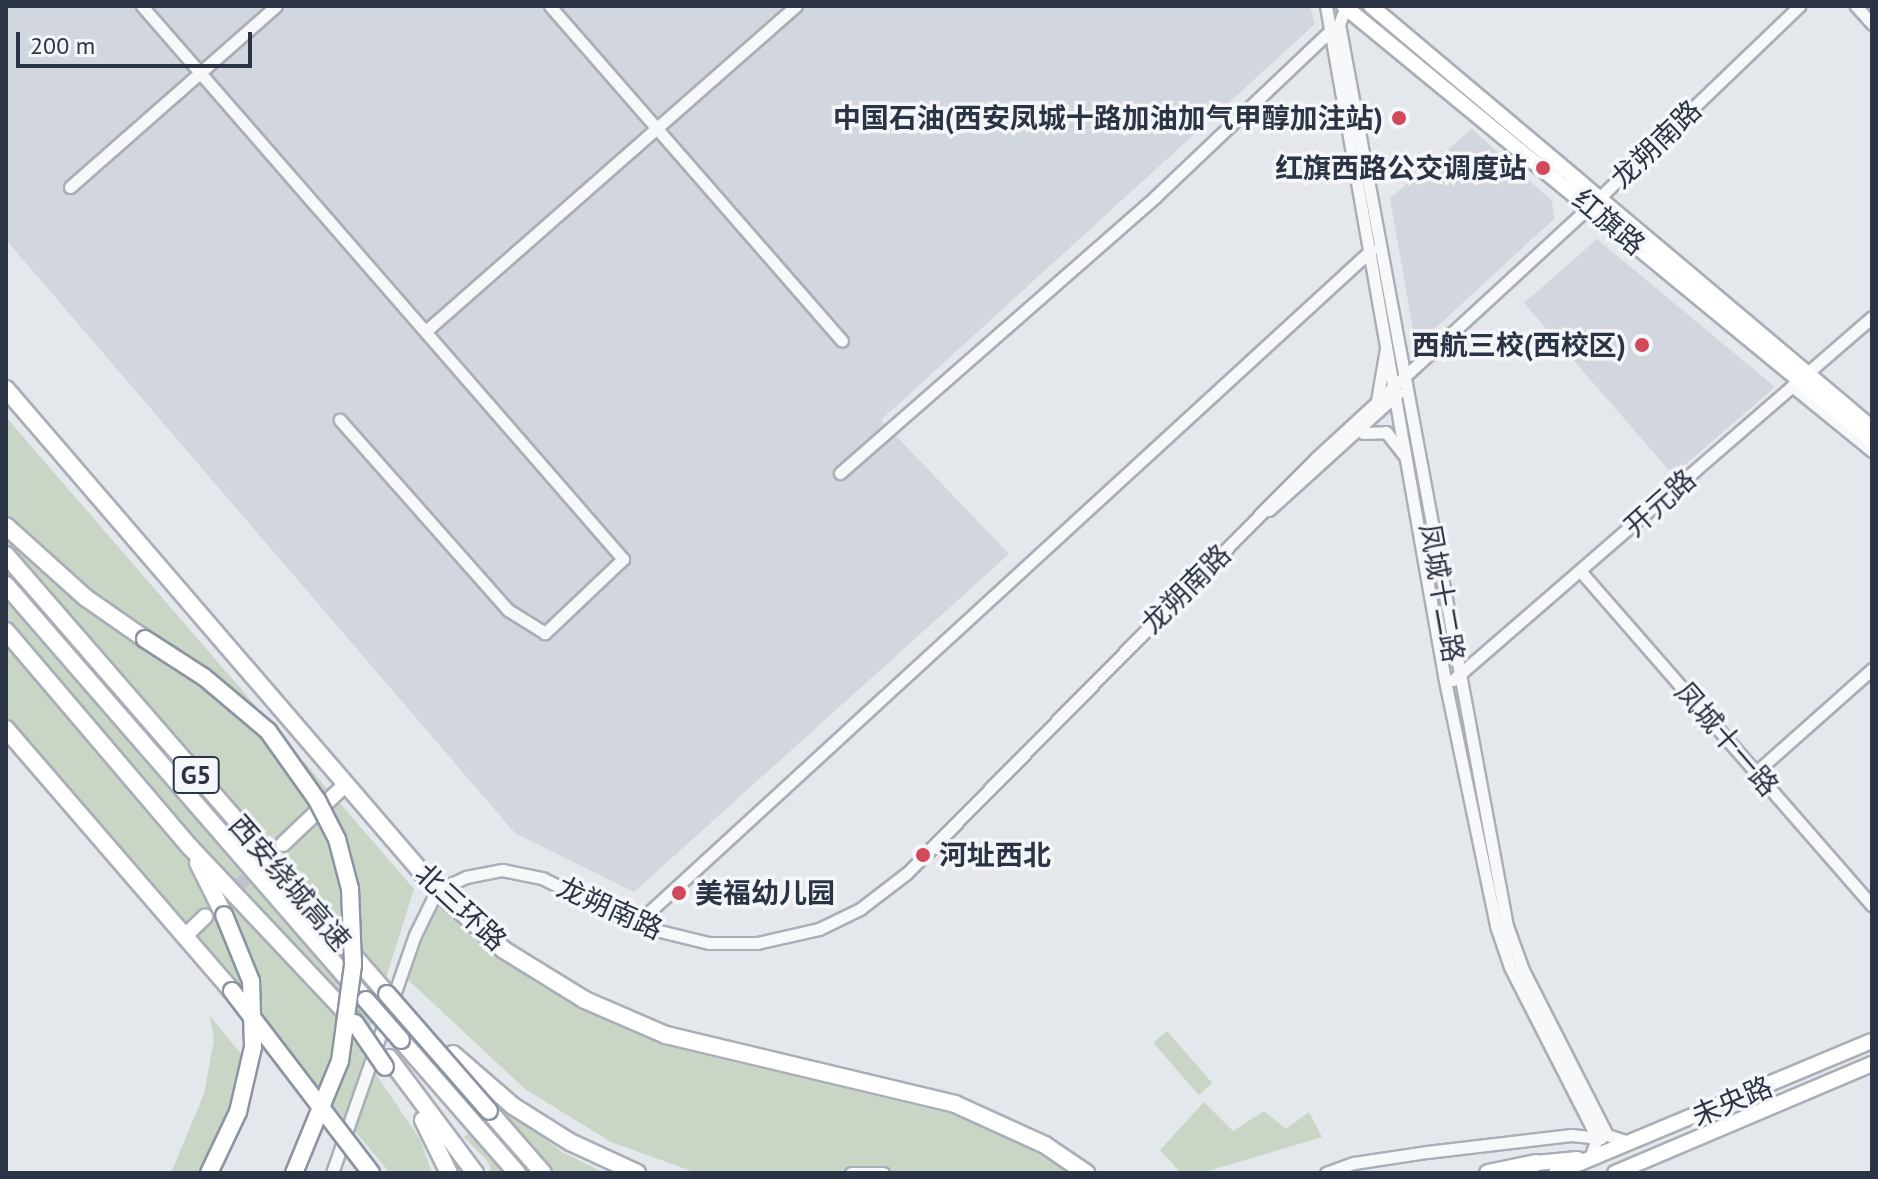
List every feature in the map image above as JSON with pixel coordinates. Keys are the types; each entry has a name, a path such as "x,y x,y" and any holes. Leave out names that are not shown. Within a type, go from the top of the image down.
{"highway":[{"name":"北三环路","path":"6,389 437,890 504,950 611,1013 730,1054 955,1104 1045,1145 1086,1173"},
{"path":"6,526 86,598 204,677 268,731 317,800 337,839 350,889 353,965 340,1061 294,1173"},
{"name":"西安绕城高速","path":"6,555 543,1173"},
{"name":"西安绕城高速","path":"6,585 517,1173"},
{"path":"6,631 190,847 355,1023 475,1173"},
{"path":"6,729 232,991 371,1173"},
{"path":"190,847 224,915 251,981 253,1047 238,1112 209,1173"},
{"path":"387,994 513,1106 570,1142 637,1173"},
{"path":"387,1062 459,1173"},
{"path":"432,1133 449,1173"},
{"path":"1488,1173 1536,1163"}],"main road":[{"name":"红旗路","path":"1345,6 1594,203"},
{"name":"红旗路","path":"1371,6 1594,203 1872,440"},
{"name":"红旗路","path":"1799,380 1872,428"},
{"path":"283,844 346,784"},
{"path":"185,936 205,917"},
{"name":"未央路","path":"1590,1158 1872,1041"},
{"name":"未央路","path":"1619,1172 1665,1155 1872,1064"},
{"path":"1640,1173 1665,1155"},
{"path":"1536,1163 1590,1158"},
{"path":"1556,1173 1590,1158"}],"street":[{"path":"142,6 427,330 623,559 545,633 508,610 340,420"},
{"path":"70,187 276,6"},
{"path":"550,6 842,341"},
{"path":"427,330 796,6"},
{"name":"凤城十二路","path":"1326,6 1328,33 1507,926 1571,1067 1607,1135 1615,1141"},
{"name":"凤城十二路","path":"1345,6 1339,24 1387,345 1399,385 1408,461 1446,686 1496,926 1510,967 1597,1138"},
{"name":"龙朔南路","path":"1259,517 1286,499 1355,436 1399,385 1799,6"},
{"path":"1856,6 1872,24"},
{"path":"840,473 1155,197 1339,24"},
{"path":"635,925 1372,249"},
{"name":"开元路","path":"1446,686 1582,573 1872,317"},
{"path":"1377,401 1387,345"},
{"path":"1799,380 1872,451"},
{"name":"龙朔南路","path":"437,890 466,877 502,870 542,878 635,925 709,943 757,943 819,929 860,909 907,873 1259,517 1377,401 1399,385"},
{"path":"1355,436 1373,429 1386,432 1408,461"},
{"name":"凤城十一路","path":"1582,573 1872,905"},
{"path":"1756,772 1872,669"},
{"path":"332,1173 415,935 437,890"},
{"path":"1326,1173 1354,1163 1571,1135 1633,1142"},
{"path":"1590,1158 1597,1138"},
{"path":"851,1173 883,1173"}],"shaded area":[{"path":"6,6 1310,6 1315,24 881,420 1009,554 634,892 515,833 6,240"},
{"name":"红旗西路公交调度站","path":"1472,129 1552,201 1554,219 1429,334 1413,330 1390,198"},
{"name":"西航三校(西校区)","path":"1597,239 1775,387 1673,475 1524,303"}],"green space":[{"path":"6,417 414,889 362,1054 420,1139 432,1173 390,1173 6,716"},
{"path":"438,904 533,980 623,1027 688,1051 960,1116 998,1131 1071,1173 697,1173 611,1142 525,1089 405,977"},
{"path":"210,1016 241,1054 237,1085 217,1148 202,1173 171,1173 204,1094 214,1039"},
{"path":"1167,1031 1212,1083 1199,1095 1153,1043"},
{"path":"1204,1102 1233,1131 1264,1111 1286,1129 1309,1112 1322,1137 1201,1173 1181,1173 1160,1150"},
{"path":"500,1104 562,1152 605,1173 491,1173 489,1163 464,1137"}],"tunnel":[{"path":"205,917 283,844"}],"place":[{"name":"中国石油(西安凤城十路加油加气甲醇加注站)","path":"1399,118"},
{"name":"红旗西路公交调度站","path":"1543,168"},
{"name":"西航三校(西校区)","path":"1642,345"},
{"name":"河址西北","path":"923,855"},
{"name":"美福幼儿园","path":"679,893"}]}
